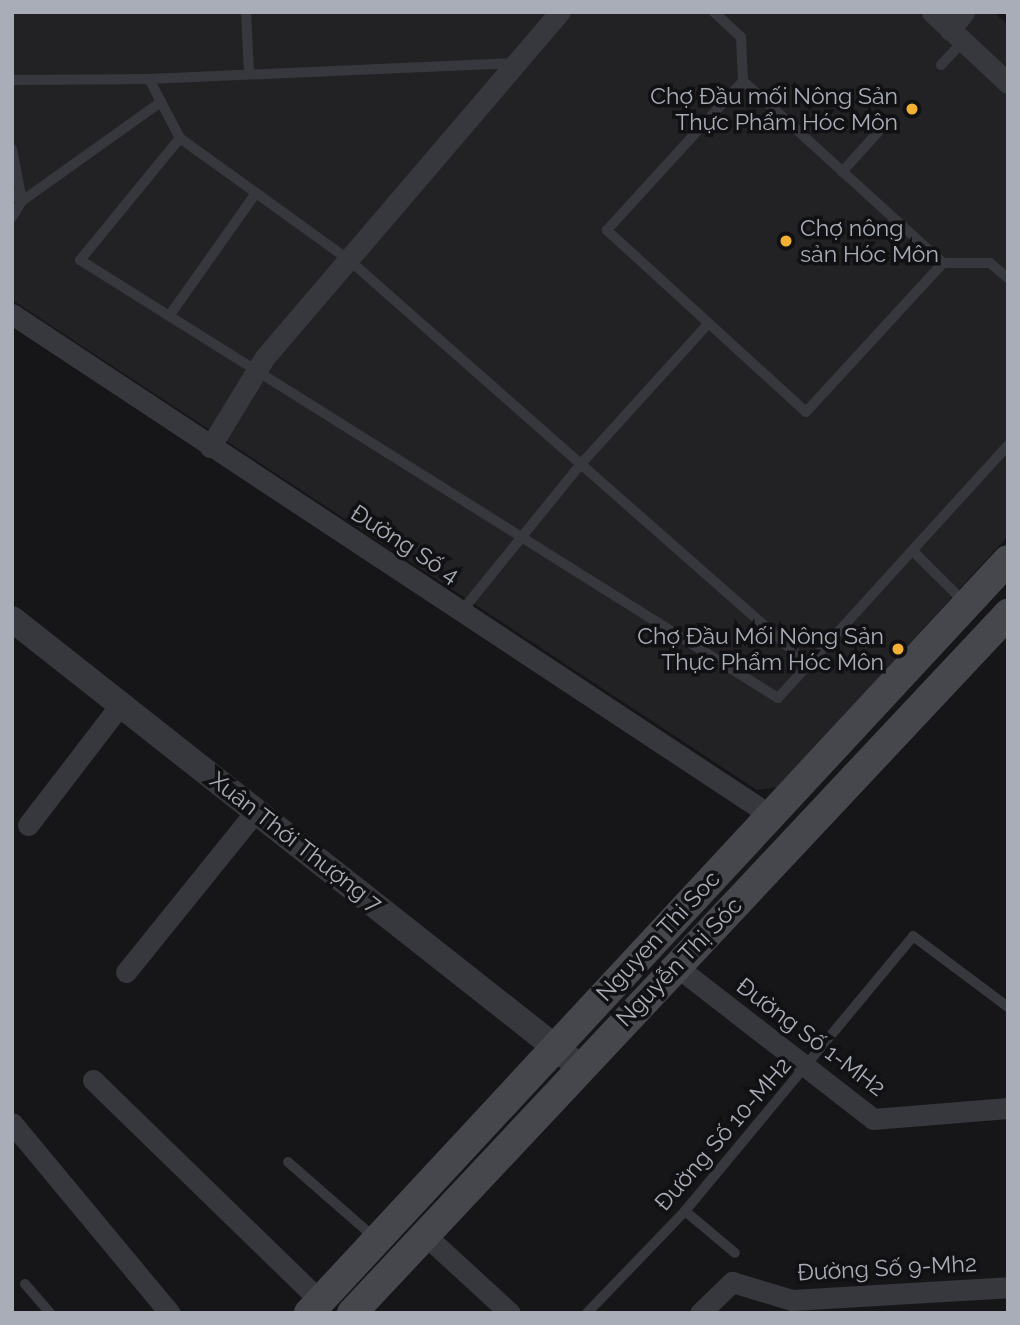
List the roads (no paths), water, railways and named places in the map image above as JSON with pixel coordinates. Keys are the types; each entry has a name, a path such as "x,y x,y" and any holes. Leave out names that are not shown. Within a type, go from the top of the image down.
{"main road":[{"name":"Nguyen Thi Soc","path":"314,1307 1008,559"},
{"name":"Nguyễn Thị Sóc","path":"352,1313 580,1067 1004,626"}],"street":[{"path":"209,447 256,372 560,12"},
{"path":"932,12 1008,83"},
{"path":"957,35 964,12"},
{"name":"Đường Số 4","path":"12,314 209,447 770,815"},
{"name":"Xuân Thới Thượng 7","path":"12,619 580,1067"},
{"path":"28,825 121,704"},
{"path":"126,972 256,811"},
{"name":"Đường Số 1-MH2","path":"676,966 806,1070 873,1119 1008,1108"},
{"path":"93,1080 314,1307"},
{"path":"12,1123 170,1313"},
{"path":"425,1235 510,1313"},
{"name":"Đường Số 9-Mh2","path":"700,1313 732,1282 792,1300 1008,1287"}],"lane":[{"path":"246,12 249,74"},
{"path":"715,12 741,37 743,81 842,172 943,263 990,263 1008,278"},
{"path":"941,65 957,35"},
{"path":"12,80 149,79 517,63"},
{"path":"149,79 180,138 349,260 808,664"},
{"path":"743,81 607,230 806,412 943,263"},
{"path":"12,217 22,201 161,102"},
{"path":"842,172 880,130"},
{"path":"180,138 80,260 519,539 778,698 1008,445"},
{"path":"12,149 22,201"},
{"path":"12,193 22,201"},
{"path":"169,316 256,193"},
{"path":"461,612 580,464 709,323"},
{"path":"913,551 967,605"},
{"name":"Đường Số 10-MH2","path":"587,1313 685,1211 806,1070 913,936 1008,1007"},
{"path":"288,1162 378,1241"},
{"path":"685,1211 735,1253"},
{"path":"25,1284 50,1313"}],"place":[{"name":"Chợ Đầu mối Nông Sản Thực Phẩm Hóc Môn","path":"912,109"},
{"name":"Chợ nông sản Hóc Môn","path":"786,241"},
{"name":"Chợ Đầu Mối Nông Sản Thực Phẩm Hóc Môn","path":"898,649"}]}
